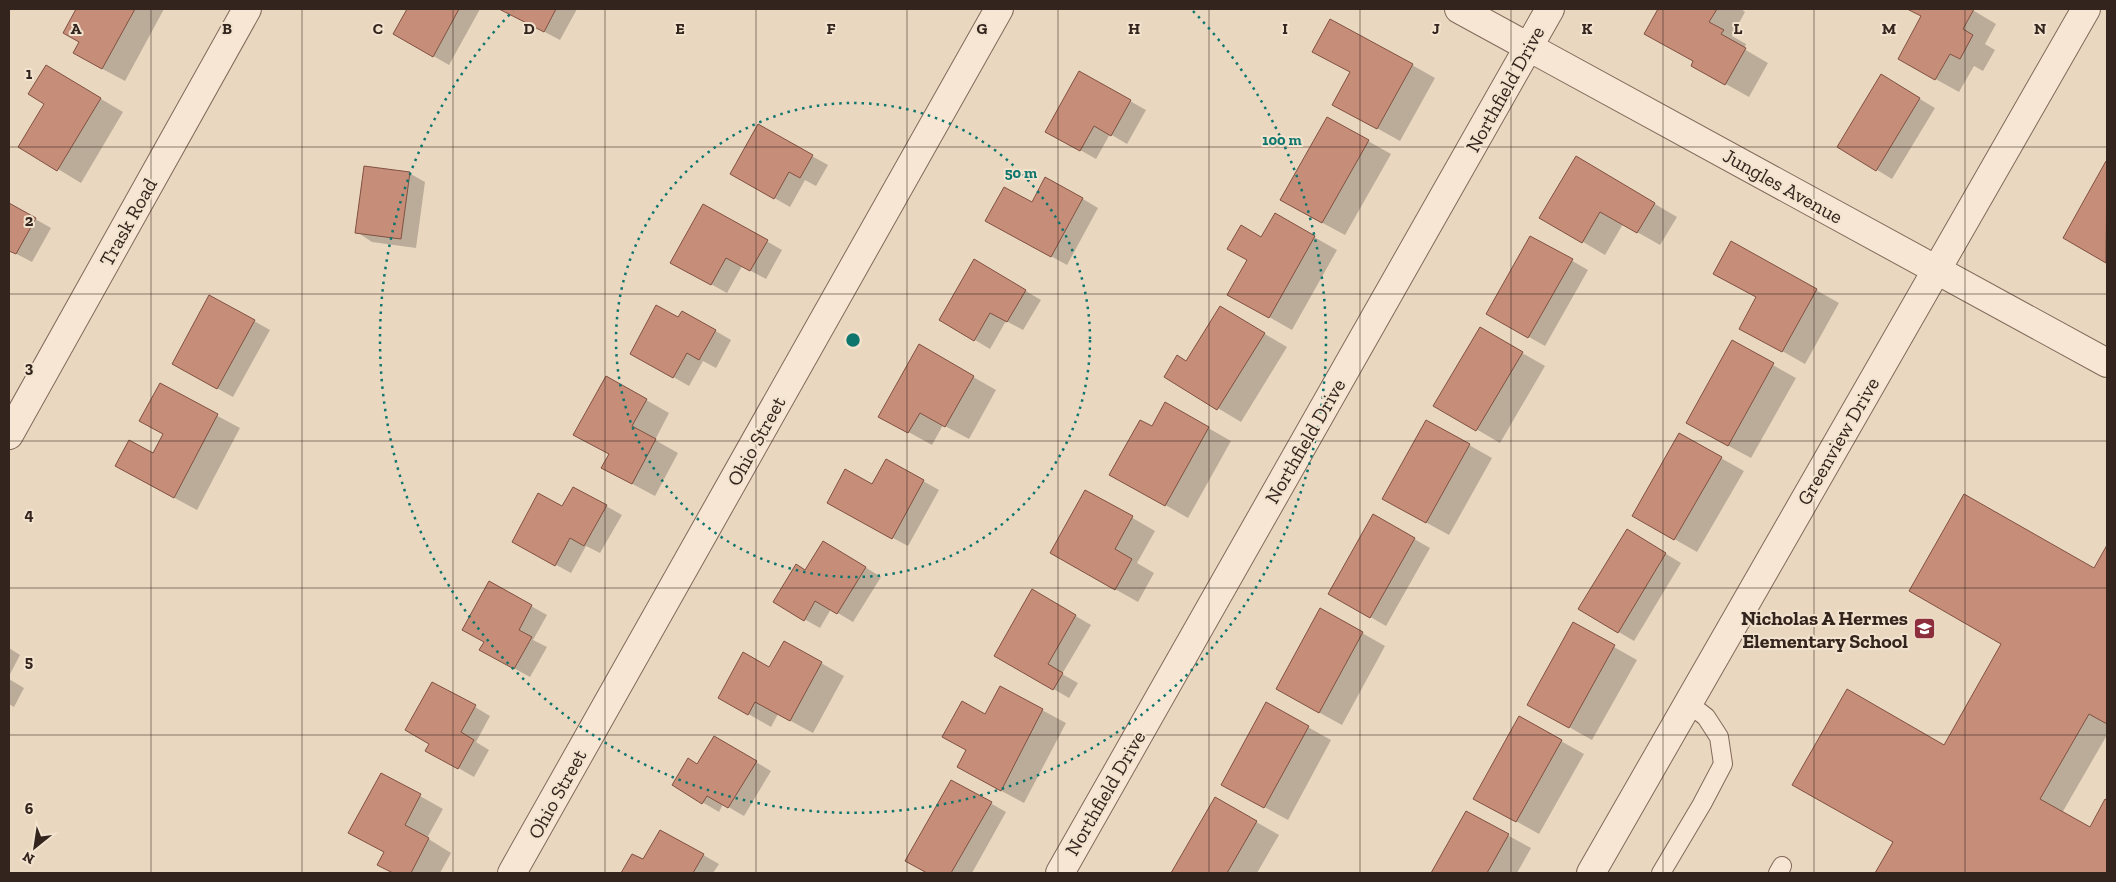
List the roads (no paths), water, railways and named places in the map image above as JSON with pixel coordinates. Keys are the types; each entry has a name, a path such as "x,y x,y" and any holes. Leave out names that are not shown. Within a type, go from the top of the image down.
{"street":[{"name":"Trask Road","path":"9,435 247,9"},
{"name":"Ohio Street","path":"512,873 999,9"},
{"name":"Jungles Avenue","path":"1459,9 2107,363"},
{"name":"Northfield Drive","path":"1060,873 1550,9"},
{"name":"Greenview Drive","path":"1591,873 2086,9"}],"lane":[{"path":"1661,873 1702,804 1723,764 1720,737 1706,716 1688,703"}],"place":[{"name":"Nicholas A Hermes Elementary School","path":"1924,629"}]}
